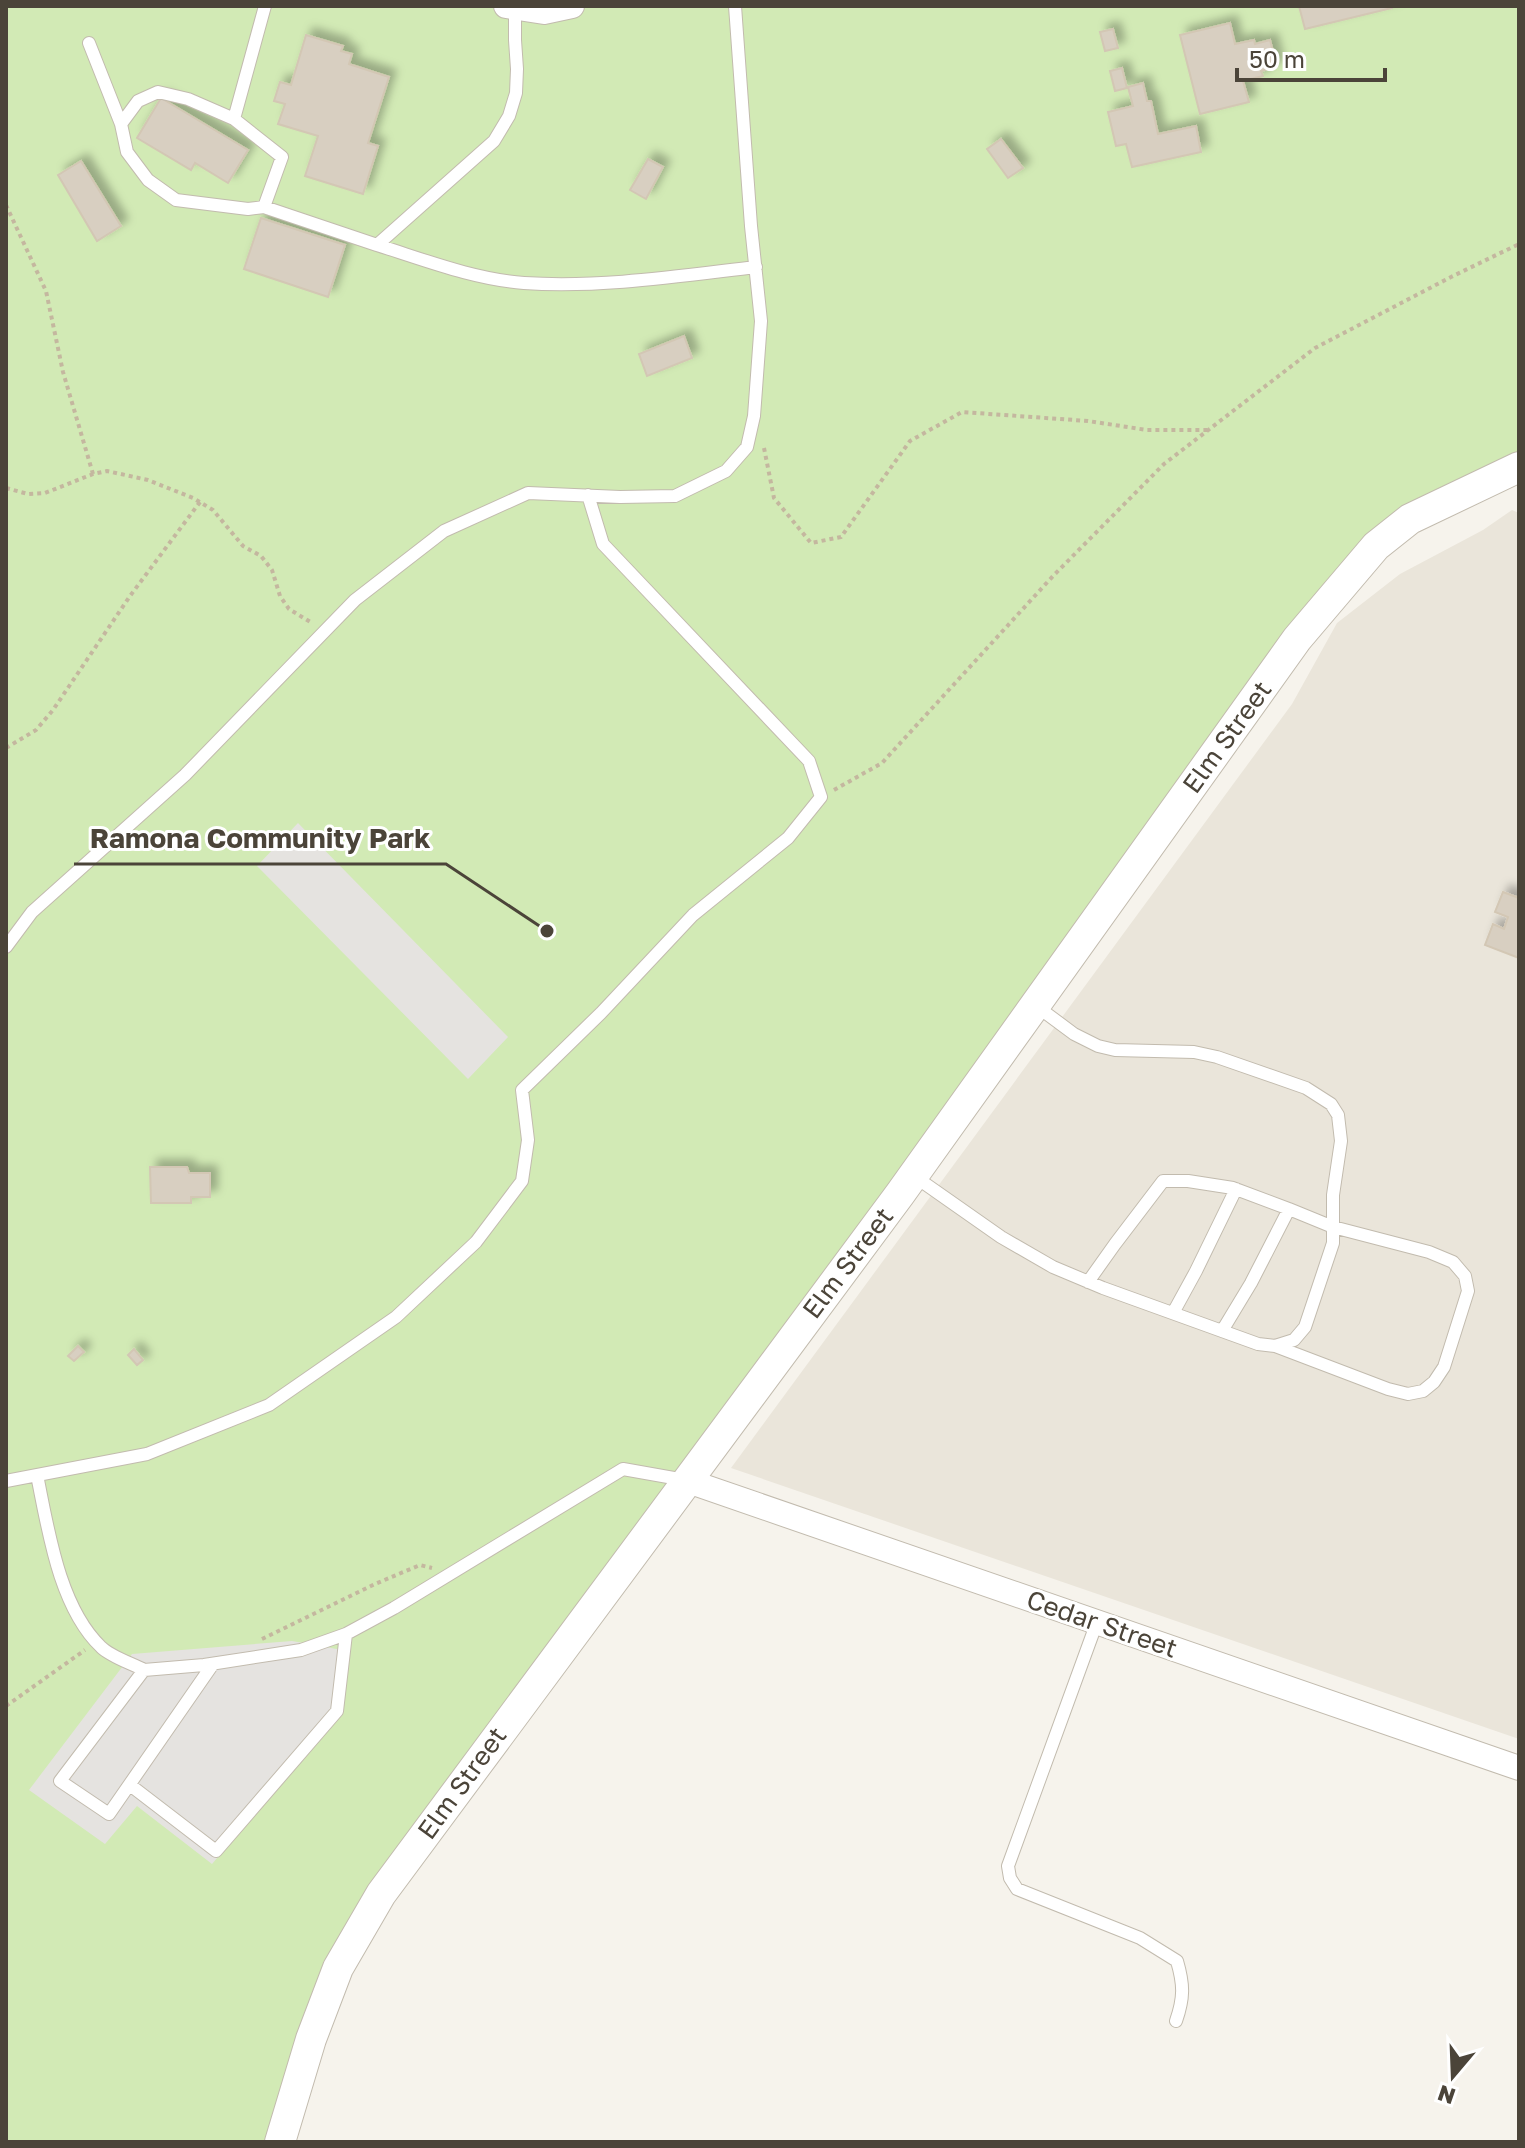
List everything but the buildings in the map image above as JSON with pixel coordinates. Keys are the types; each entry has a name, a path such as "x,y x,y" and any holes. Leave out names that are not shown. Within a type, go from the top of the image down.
{"street":[{"path":"506,6 544,12 572,6"},
{"name":"Elm Street","path":"280,2142 311,2039 338,1968 381,1894 913,1176 1297,639 1376,546 1410,519 1519,467"},
{"name":"Cedar Street","path":"685,1480 1519,1768"}],"lane":[{"path":"234,119 265,6"},
{"path":"6,947 32,912 185,775 355,600 444,531 528,493 675,496 726,471 747,447 754,416 761,321 735,6"},
{"path":"377,245 494,141 509,116 517,81 515,7"},
{"path":"89,43 121,124 127,152 148,180 176,200 248,209 264,207 472,275 524,283 637,281 756,267"},
{"path":"121,124 138,101 158,92 188,99 234,119 282,157 264,207"},
{"path":"6,1481 147,1454 269,1405 396,1317 476,1242 522,1181 528,1140 522,1090 601,1013 693,915 788,838 821,797 809,761 603,544 588,495"},
{"path":"1035,1005 1074,1034 1098,1046 1115,1050 1194,1052 1217,1057 1306,1088 1331,1104 1338,1115 1341,1141 1333,1195 1333,1243 1305,1327 1294,1340 1275,1346"},
{"path":"913,1176 1011,1243 1053,1267 1088,1282 1258,1344 1275,1346 1408,1394 1423,1391 1444,1367 1468,1291 1465,1276 1453,1262 1429,1252 1333,1227 1236,1189 1188,1181 1163,1181 1088,1282"},
{"path":"1173,1313 1236,1189"},
{"path":"1222,1331 1289,1209"},
{"path":"37,1475 50,1539 73,1610 102,1649 144,1670 213,1664 301,1650 346,1634 623,1469 685,1480"},
{"path":"1097,1622 1008,1866 1010,1878 1017,1889 1140,1938 1177,1961 1183,2001 1176,2021"},
{"path":"130,1785 216,1851 337,1711 346,1634"},
{"path":"144,1670 60,1781 109,1814 213,1664"}],"path":[{"path":"6,205 46,291 63,372 93,474"},
{"path":"821,797 882,763 1053,576 1164,464 1315,348 1519,244"},
{"path":"749,436 762,441 774,498 811,543 841,537 910,441 962,412 1088,421 1147,430 1209,430"},
{"path":"6,488 28,494 45,493 107,471 148,480 200,502 213,510 243,546 261,556 272,570 280,596 289,609 324,631"},
{"path":"6,748 36,730 53,710 130,596 200,502"},
{"path":"228,1661 263,1639 420,1565 450,1574"},
{"path":"6,1706 97,1642"}],"shaded area":[{"path":"1512,510 1519,513 1519,1739 731,1468 1292,704 1337,623 1400,574 1483,530"},
{"path":"298,823 508,1037 468,1079 257,866"},
{"path":"292,1641 348,1651 342,1711 212,1864 137,1806 105,1844 29,1790 132,1654"}],"green space":[{"path":"6,6 1519,6 1519,465 1376,546 378,1898 280,2142 6,2142"}],"place":[{"name":"Ramona Community Park","path":"547,931"}]}
